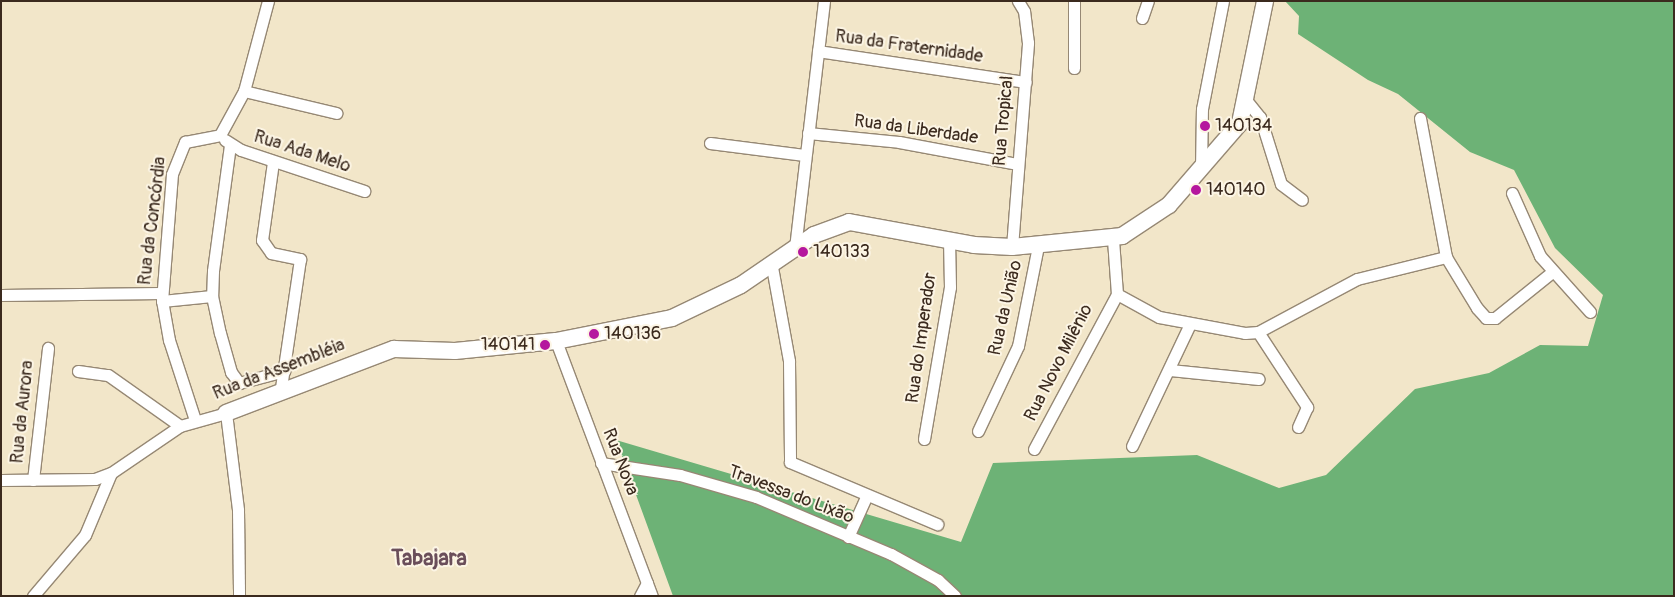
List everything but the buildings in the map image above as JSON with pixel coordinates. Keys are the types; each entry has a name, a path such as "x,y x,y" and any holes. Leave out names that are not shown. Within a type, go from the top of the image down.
{"street":[{"path":"268,1 244,91 220,135 230,145 212,296 234,379 246,383 284,371"},
{"path":"795,248 804,155 824,1"},
{"name":"Rua Tropical","path":"1012,247 1026,82 1027,22 1018,1"},
{"path":"1074,1 1074,68"},
{"path":"1142,18 1148,1"},
{"path":"1201,170 1202,109 1223,1"},
{"path":"1113,239 1152,220 1201,170 1240,123 1265,1"},
{"name":"Rua da Fraternidade","path":"818,51 1026,82"},
{"path":"244,91 336,113"},
{"path":"1246,100 1260,116 1281,184 1302,200"},
{"path":"1420,118 1446,256 1478,308 1491,319 1552,272"},
{"name":"Rua da Liberdade","path":"808,133 899,142 1018,164"},
{"name":"Rua da Concórdia","path":"196,420 168,340 162,297 176,158 185,142 220,135"},
{"path":"710,143 804,155"},
{"name":"Rua Ada Melo","path":"230,145 272,162 364,191"},
{"path":"272,162 262,240 272,253 300,259 280,394"},
{"path":"1512,194 1533,244 1552,272 1590,312"},
{"name":"Rua da Assembléia","path":"1,480 78,481 111,473 180,426 226,413 280,394 394,349 455,351 556,340 672,318 710,302 772,267 814,235 849,222 949,241 1012,247 1113,239"},
{"name":"Rua Novo Milênio","path":"1034,449 1117,294 1113,239"},
{"name":"Rua do Imperador","path":"924,439 949,296 949,241"},
{"name":"Rua da União","path":"978,431 1018,346 1038,246"},
{"path":"1298,427 1307,407 1258,332 1332,288 1446,256"},
{"path":"772,267 789,361 790,462 937,524"},
{"name":"Rua Novo Milênio","path":"1117,294 1141,309 1189,326 1258,332"},
{"path":"1,295 212,296"},
{"path":"1132,446 1170,370 1189,326"},
{"name":"Rua Nova","path":"556,340 652,596"},
{"name":"Rua da Aurora","path":"33,480 48,348"},
{"path":"1170,370 1259,379"},
{"path":"78,371 108,376 180,426"},
{"path":"226,413 238,510 239,596"},
{"name":"Travessa do Lixão","path":"601,462 727,488 848,537 923,571 954,596"},
{"path":"33,596 85,535 111,473"},
{"path":"848,537 867,495"},
{"path":"640,596 647,583"}],"green space":[{"path":"1285,1 1674,1 1674,596 673,596 616,440 961,542 993,463 1197,455 1279,488 1326,475 1415,389 1489,373 1540,345 1588,346 1603,295 1555,248 1514,170 1470,152 1398,94 1368,80 1298,34 1299,16"}],"place":[{"name":"140134","path":"1205,126"},
{"name":"140140","path":"1196,190"},
{"name":"140133","path":"803,252"},
{"name":"140136","path":"594,334"},
{"name":"140141","path":"545,345"}],"district":[{"name":"Tabajara","path":"429,559"}]}
